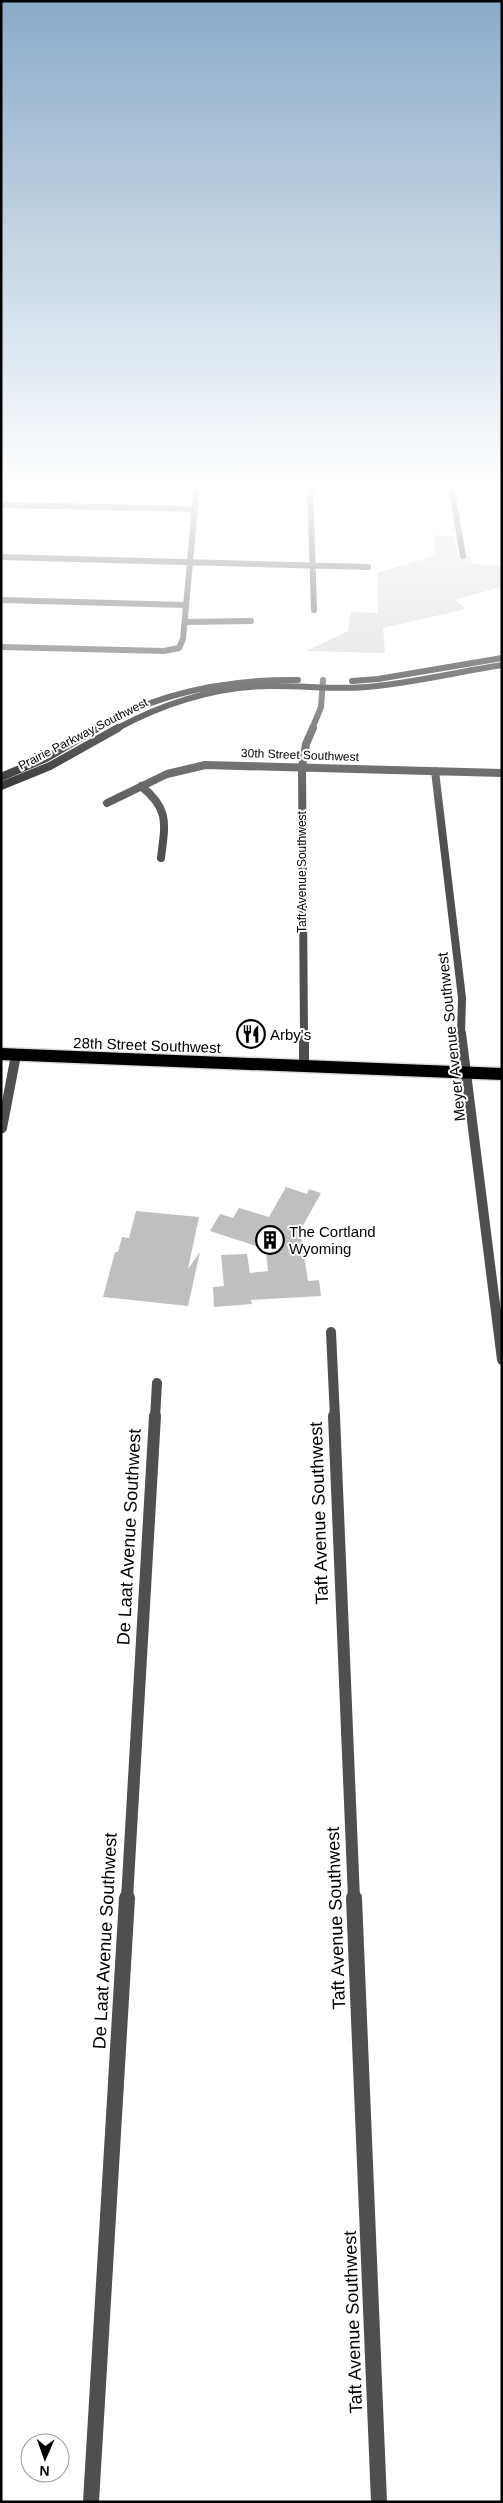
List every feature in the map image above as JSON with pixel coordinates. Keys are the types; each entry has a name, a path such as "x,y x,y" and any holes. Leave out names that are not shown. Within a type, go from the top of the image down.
{"main road":[{"name":"28th Street Southwest","path":"1,1054 502,1074"}],"street":[{"path":"1,647 164,652 175,650 182,644 186,605 105,603"},
{"path":"314,603 314,610"},
{"path":"185,622 234,623 251,621"},
{"name":"Prairie Parkway Southwest","path":"1,786 50,766 143,714 214,693 252,688 378,679 502,658"},
{"name":"Prairie Parkway Southwest","path":"1,778 48,758 130,711 201,688 250,680 366,687 502,665"},
{"name":"Taft Avenue Southwest","path":"304,1066 302,767 306,744 321,707 323,684"},
{"path":"173,696 180,702"},
{"name":"30th Street Southwest","path":"107,803 167,772 194,766 502,773"},
{"name":"Meyer Avenue Southwest","path":"435,771 462,998 461,1032 502,1360"},
{"path":"141,786 154,795 163,808 165,817 161,858"},
{"path":"2,1128 16,1054"},
{"name":"Taft Avenue Southwest","path":"331,1332 379,2502"},
{"name":"De Laat Avenue Southwest","path":"91,2502 157,1383"}],"shaded area":[{"path":"378,603 458,603 466,609 383,628 385,653 306,651 348,631 351,612 378,613"}],"building":[{"name":"The Cortland Wyoming","path":"286,1187 307,1194 309,1189 321,1193 300,1231 308,1281 319,1280 321,1296 251,1300 252,1304 214,1307 213,1287 224,1286 221,1255 247,1254 250,1273 268,1271 266,1252 274,1252 210,1231 220,1214 233,1218 239,1208 269,1217"},
{"path":"136,1211 199,1217 188,1269 200,1252 188,1306 103,1297 115,1252 118,1252 122,1237 129,1238"}],"place":[{"name":"Arby's","path":"251,1034"},
{"name":"The Cortland Wyoming","path":"270,1240"}]}
